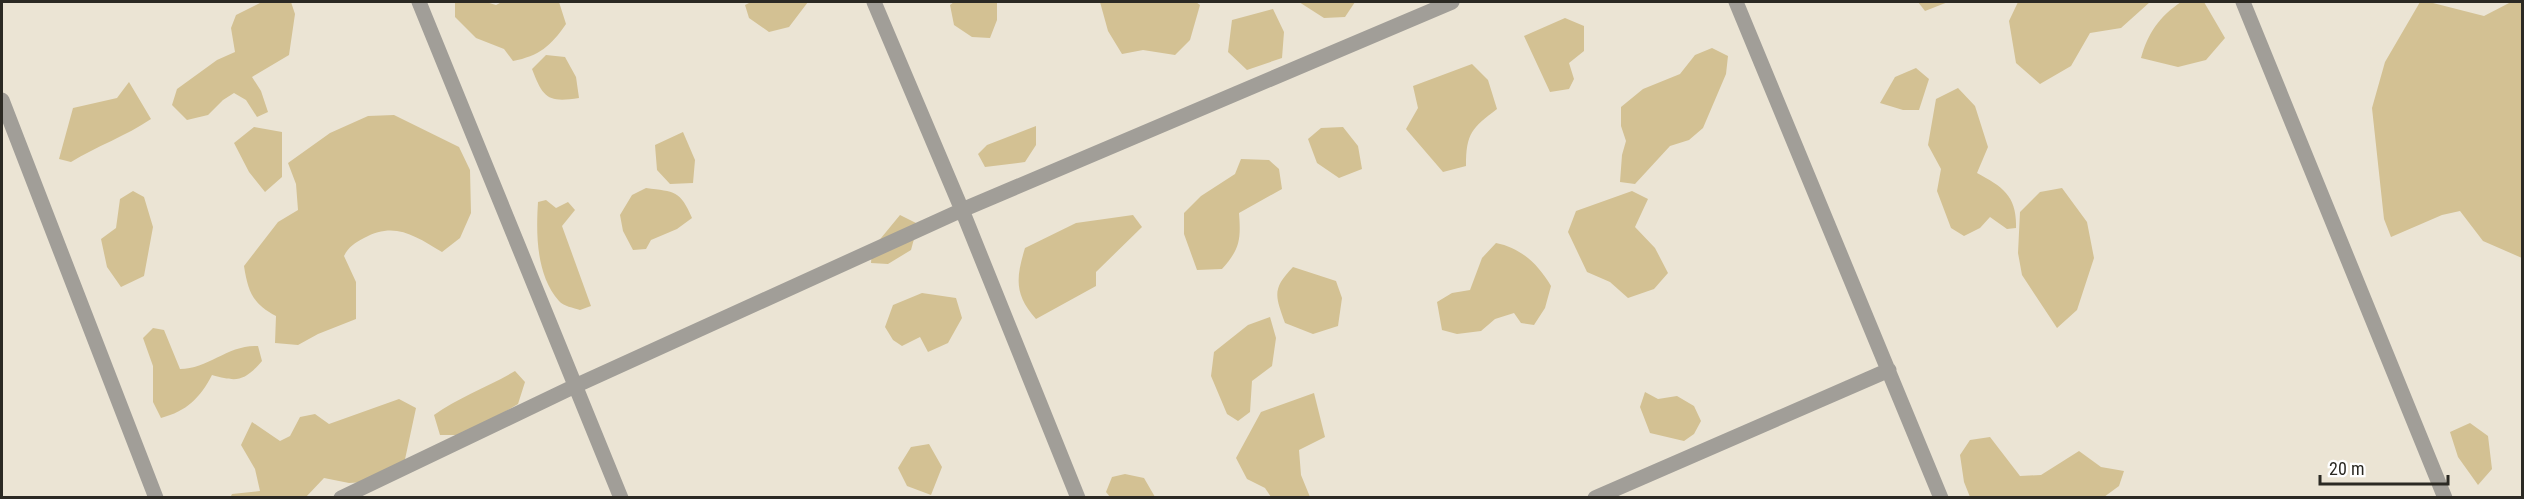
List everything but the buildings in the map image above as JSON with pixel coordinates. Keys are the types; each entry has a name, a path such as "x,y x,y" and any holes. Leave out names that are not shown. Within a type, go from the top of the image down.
{"street":[{"path":"419,2 621,498"},
{"path":"874,2 962,210 1078,498"},
{"path":"341,498 575,386 962,210 1452,2"},
{"path":"1736,2 1941,498"},
{"path":"2243,2 2445,498"},
{"path":"2,100 156,498"},
{"path":"1595,498 1889,370"}],"shaded area":[{"path":"262,2 291,2 295,14 289,55 252,77 261,91 268,112 257,117 246,100 234,93 208,115 187,120 172,105 177,89 217,60 235,52 231,28 236,15"},
{"path":"455,2 486,2 496,5 502,2 559,2 566,24 544,49 513,61 504,49 476,38 455,17"},
{"path":"751,2 808,2 789,27 769,32 749,18 745,5"},
{"path":"954,2 997,2 997,20 990,38 972,37 954,25 950,5"},
{"path":"1100,2 1196,2 1200,5 1190,40 1175,55 1143,50 1122,54 1108,31"},
{"path":"1299,2 1355,2 1345,17 1324,18"},
{"path":"1918,2 1948,2 1925,11"},
{"path":"2018,2 2150,2 2121,28 2090,33 2071,66 2040,84 2016,63 2009,21"},
{"path":"2181,2 2204,2 2225,38 2206,60 2178,67 2141,58 2155,26"},
{"path":"2420,2 2429,2 2484,16 2511,2 2522,2 2522,258 2483,241 2460,211 2442,215 2391,237 2384,219 2372,108 2385,62"},
{"path":"1273,9 1284,32 1282,58 1247,70 1228,52 1232,20"},
{"path":"1565,18 1584,26 1584,51 1569,63 1574,79 1569,89 1550,92 1524,36"},
{"path":"1712,48 1728,56 1726,74 1703,128 1689,140 1670,146 1635,184 1620,182 1622,155 1626,141 1621,126 1621,107 1643,89 1680,74 1695,55"},
{"path":"546,55 565,57 576,77 579,98 553,99 544,92 532,69"},
{"path":"1472,64 1488,80 1497,109 1472,132 1467,146 1466,166 1443,172 1406,129 1418,108 1413,86"},
{"path":"1916,68 1929,79 1919,110 1903,110 1880,103 1895,77"},
{"path":"129,82 151,119 71,162 59,159 73,108 117,98"},
{"path":"1958,88 1975,106 1988,147 1977,173 2007,194 2014,208 2016,228 2007,229 1990,217 1980,228 1964,236 1951,228 1937,191 1941,169 1928,145 1936,99"},
{"path":"394,115 459,147 470,170 471,213 460,238 442,252 414,236 395,231 375,233 355,243 344,256 356,282 356,319 318,334 298,345 275,343 276,316 262,307 253,296 247,283 244,266 278,222 298,210 296,184 288,163 330,133 368,116"},
{"path":"1036,126 1036,145 1025,162 985,167 978,154 987,145"},
{"path":"254,127 282,132 282,177 265,192 249,172 234,143"},
{"path":"1343,127 1358,146 1362,169 1339,178 1317,163 1308,139 1321,128"},
{"path":"683,132 695,160 693,183 670,184 657,170 655,145"},
{"path":"1241,159 1269,160 1279,169 1282,189 1239,213 1238,243 1233,255 1222,269 1197,270 1184,234 1184,213 1201,196 1235,174"},
{"path":"646,188 664,190 680,197 692,218 677,229 651,240 646,249 633,250 623,231 620,215 632,195"},
{"path":"2062,188 2087,222 2094,258 2077,310 2057,328 2022,275 2018,253 2020,212 2040,192"},
{"path":"133,191 144,197 153,227 144,276 121,287 107,267 101,239 116,228 120,199"},
{"path":"1632,191 1648,199 1635,227 1655,248 1668,273 1654,289 1628,298 1610,282 1587,272 1568,232 1576,211"},
{"path":"546,200 556,208 568,202 575,210 562,226 591,306 580,310 563,304 551,291 539,254 537,227 538,202"},
{"path":"900,215 918,224 911,250 888,264 871,263 872,249"},
{"path":"1133,215 1142,227 1096,272 1096,286 1036,319 1020,293 1020,268 1025,248 1076,223"},
{"path":"1496,243 1521,253 1540,271 1551,286 1545,308 1534,325 1521,323 1514,313 1495,319 1481,331 1457,334 1442,330 1437,302 1452,293 1470,290 1482,258"},
{"path":"1293,267 1336,281 1342,298 1338,326 1313,334 1285,323 1277,293 1281,281"},
{"path":"922,293 956,298 962,318 948,343 928,352 920,337 902,346 893,340 885,327 893,305"},
{"path":"1270,317 1276,338 1272,366 1252,381 1250,412 1238,421 1227,414 1211,376 1214,352 1248,325"},
{"path":"153,328 164,330 180,369 200,365 247,346 258,346 262,361 245,377 228,379 212,375 192,402 178,412 161,418 153,402 153,366 143,338"},
{"path":"515,371 525,382 518,404 466,435 440,435 434,415"},
{"path":"1645,392 1658,399 1677,396 1694,406 1701,421 1694,434 1684,441 1650,433 1640,407"},
{"path":"1314,393 1325,437 1299,450 1301,475 1310,497 1271,497 1265,488 1247,479 1236,458 1261,412"},
{"path":"399,399 416,408 404,464 381,481 349,483 324,478 306,497 230,498 232,494 260,491 255,469 241,445 252,422 280,441 290,436 300,417 315,414 329,424"},
{"path":"2470,423 2488,436 2492,469 2478,485 2458,457 2450,432"},
{"path":"1990,437 2020,476 2041,475 2079,451 2101,467 2124,471 2119,486 2104,497 1970,497 1964,482 1960,455 1970,440"},
{"path":"929,444 942,467 931,495 907,486 898,468 911,447"},
{"path":"1125,474 1144,478 1155,497 1110,497 1106,492 1112,477"}]}
